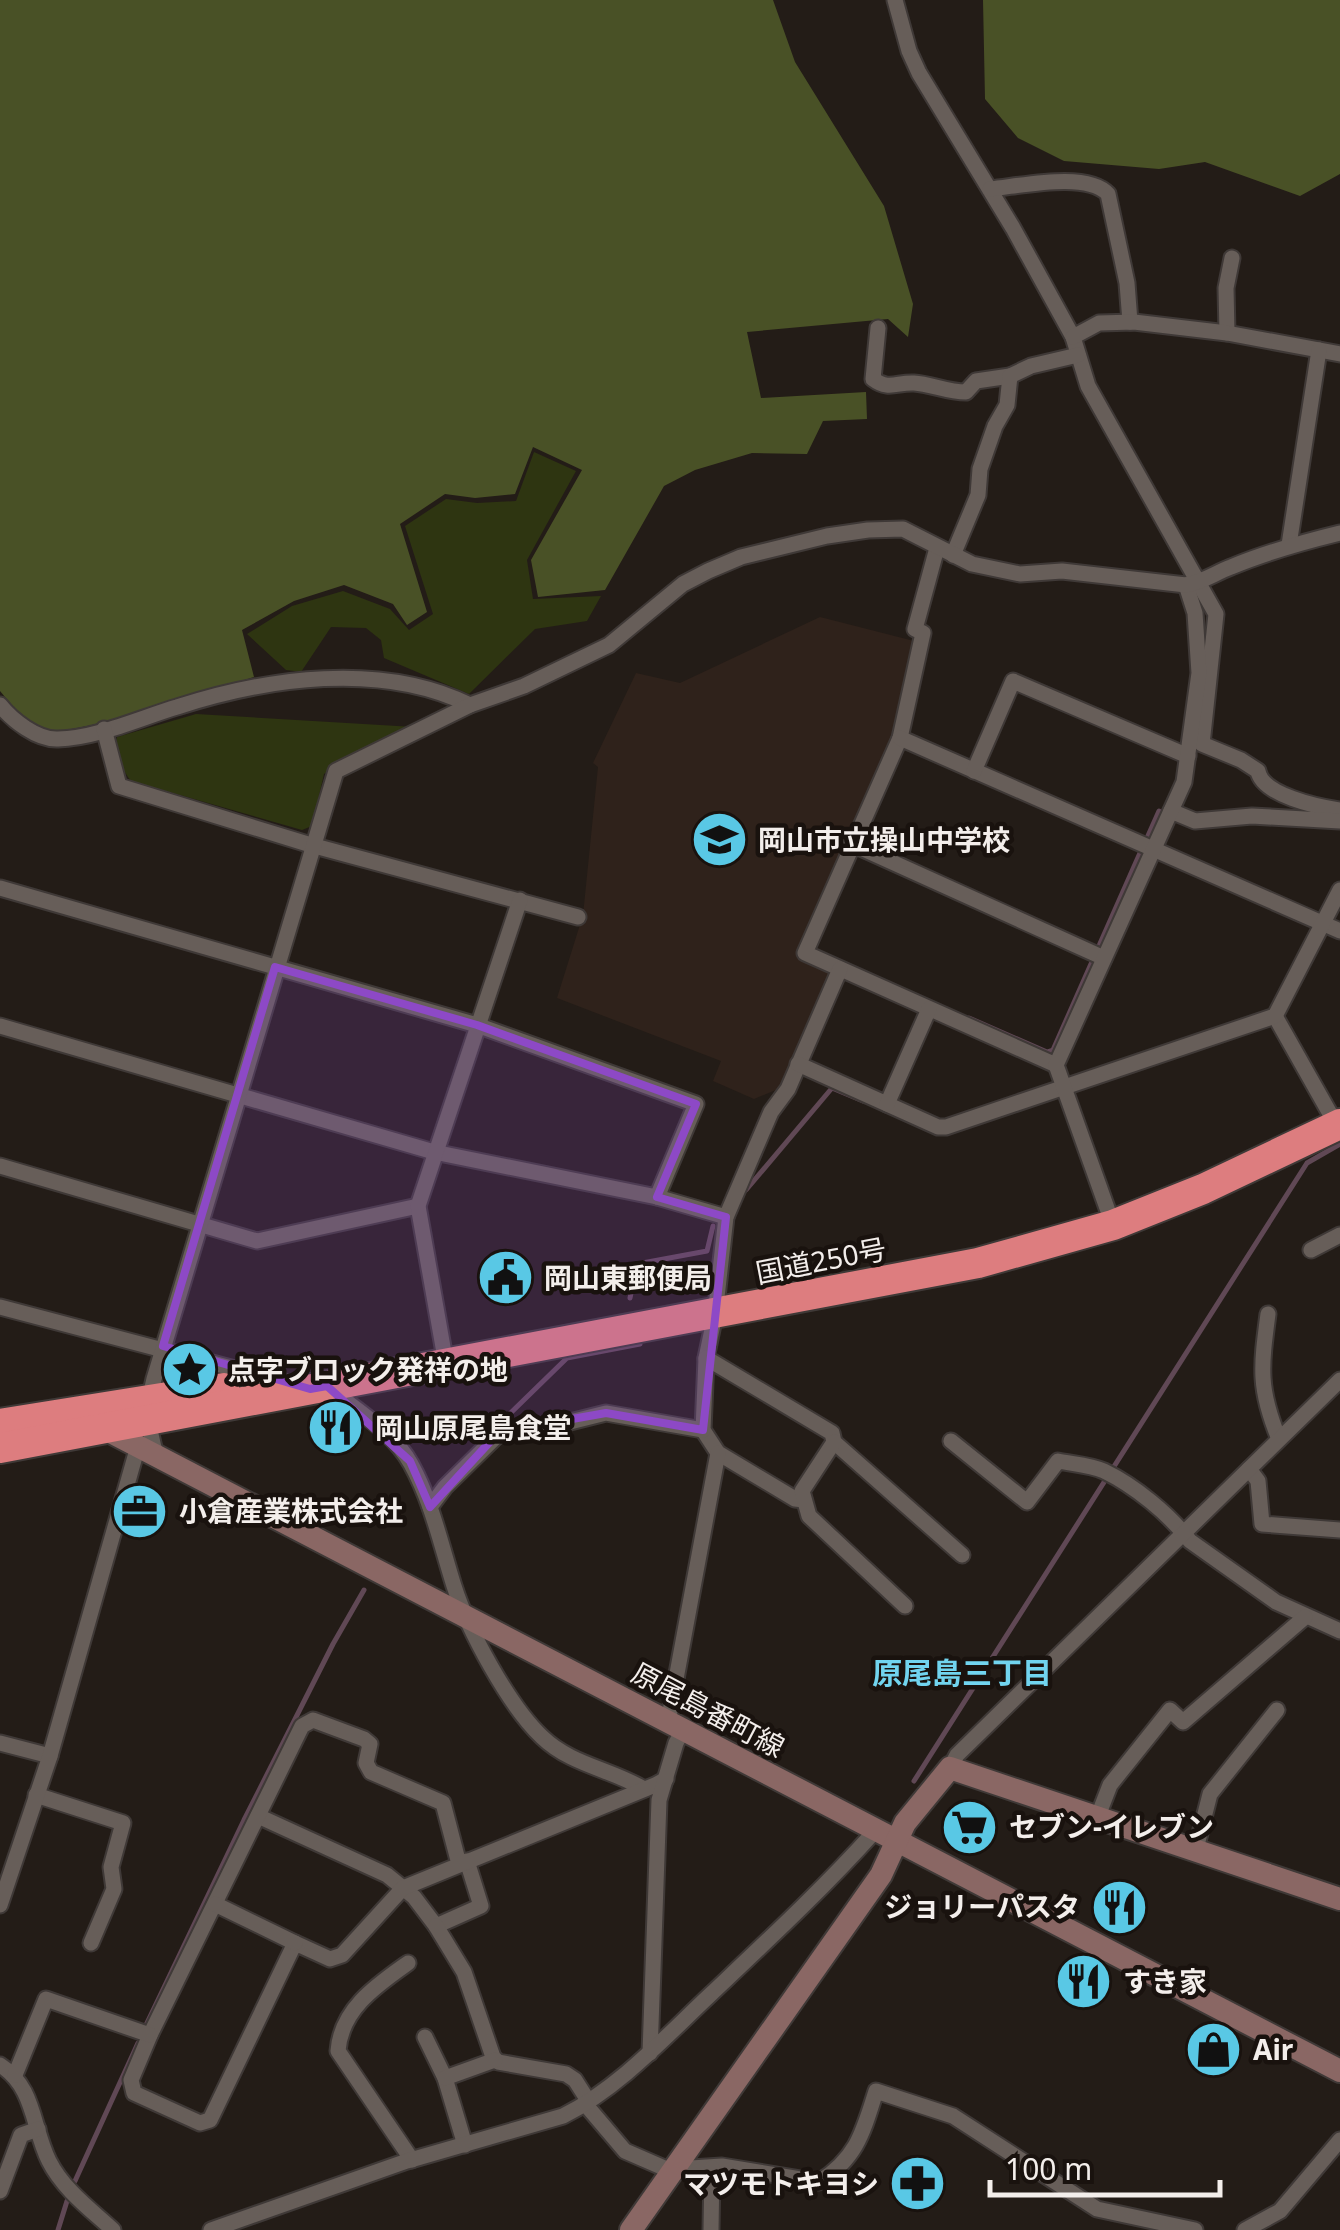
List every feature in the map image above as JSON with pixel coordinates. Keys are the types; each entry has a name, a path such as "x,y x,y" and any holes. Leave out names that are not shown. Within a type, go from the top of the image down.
{"highway":[{"name":"国道250号","path":"0,1424 44,1416 148,1431 278,1380 445,1356 978,1263 1203,1189 1336,1117"},
{"name":"国道250号","path":"0,1448 103,1428 148,1431 445,1356"}],"main road":[{"path":"44,1416 80,1419 103,1428"},
{"name":"原尾島番町線","path":"148,1431 468,1618 1340,2071"},
{"path":"630,2230 881,1876 905,1824 950,1768 1340,1899"}],"street":[{"path":"896,0 909,50 920,73 1073,337 1088,386 1193,584 1216,614 1202,744 1242,760 1258,771 1267,786 1314,806 1340,810"},
{"path":"990,189 1081,181 1102,186 1108,194 1127,282 1130,322"},
{"path":"1227,333 1226,288 1232,258"},
{"path":"1073,337 1099,323 1130,322 1227,333 1340,354"},
{"path":"878,328 873,378 881,385 894,387 915,382 947,392 966,392 976,381 1010,376 1031,366 1078,354"},
{"path":"1288,546 1319,350"},
{"path":"1010,376 1007,405 980,469 978,494 945,551 915,629 923,633 900,738 804,953 1056,1065"},
{"path":"0,1905 50,1756 148,1431 164,1349 336,771 470,705 524,686 609,645 682,584 741,557 827,536 903,529 972,564 1020,574 1062,571 1193,584 1288,546 1340,532"},
{"path":"1110,1218 1056,1065 1098,956 1184,782 1199,673 1193,584"},
{"path":"2,714 45,737 57,739 104,730 242,688 295,681 392,682 470,705"},
{"path":"974,771 1013,681 1188,756"},
{"path":"104,730 119,786 311,845 578,917"},
{"path":"900,738 1340,931"},
{"path":"1171,811 1195,821 1252,816 1340,822"},
{"path":"852,844 1098,956"},
{"path":"0,888 477,1025 696,1104 657,1197"},
{"path":"798,1064 938,1127 946,1127 1275,1016 1340,890"},
{"path":"445,1356 418,1206 520,900"},
{"path":"804,1500 795,1499 718,1454 702,1430 706,1358 726,1217 840,969"},
{"path":"887,1104 929,1009"},
{"path":"1275,1016 1336,1117"},
{"path":"0,1026 434,1152 657,1197 726,1217"},
{"path":"0,1166 257,1241 418,1206"},
{"path":"1311,1250 1340,1235"},
{"path":"0,1306 318,1388 386,1435 410,1461 428,1503 456,1592 487,1659 540,1736 569,1757 644,1789"},
{"path":"1268,1314 1260,1375 1279,1439"},
{"path":"706,1358 832,1432 834,1442 962,1555"},
{"path":"950,1768 957,1755 1340,1380"},
{"path":"428,1503 501,1432 530,1432 606,1413 702,1430"},
{"path":"951,1441 1027,1502 1058,1461 1109,1474 1190,1540 1276,1602 1340,1631"},
{"path":"834,1442 802,1490 809,1516 905,1606"},
{"path":"650,2052 659,1800 676,1726 718,1454"},
{"path":"1249,1469 1258,1481 1262,1524 1340,1530"},
{"path":"1098,1816 1110,1785 1170,1710 1183,1722 1305,1616"},
{"path":"1196,1850 1210,1794 1277,1710"},
{"path":"296,1942 210,2120 200,2124 134,2093 132,2080 150,2036 302,1726 313,1720 364,1739 370,1744 366,1763 371,1772 442,1804 481,1906 436,1926"},
{"path":"0,1743 50,1756"},
{"path":"215,1904 330,1959 342,1955 402,1888 666,1778"},
{"path":"36,1795 123,1822 111,1867 114,1889 91,1943"},
{"path":"258,1816 387,1876 414,1897 464,1972 496,2060"},
{"path":"211,2230 412,2160 563,2116 588,2103 650,2052 816,1894 875,1830"},
{"path":"408,1962 362,1995 338,2041 338,2050 412,2160"},
{"path":"15,2075 46,1999 150,2036"},
{"path":"424,2037 444,2078 465,2145"},
{"path":"444,2078 496,2060 566,2074 575,2080 625,2150 674,2168 722,2166 819,2182 839,2170 858,2144 876,2092 953,2116 1098,2209 1195,2230"},
{"path":"0,2065 15,2075 28,2096 48,2160 68,2188 113,2230"},
{"path":"0,2191 20,2135 38,2129"},
{"path":"1245,2230 1280,2211 1340,2140"},
{"path":"1324,2158 1340,2168"},
{"path":"711,2230 712,2168"}],"highlighted area":[{"path":"275,967 477,1025 696,1104 657,1197 726,1217 703,1430 606,1413 499,1432 430,1507 410,1461 327,1386 310,1389 163,1346"}],"shaded area":[{"name":"岡山市立操山中学校","path":"820,617 914,641 893,735 796,956 828,972 831,979 783,1087 754,1099 713,1081 721,1061 557,998 583,915 598,767 593,763 636,673 680,683"}],"green space":[{"path":"0,0 773,0 795,62 884,206 913,304 908,337 888,319 747,332 761,398 866,392 867,419 823,421 807,454 752,453 695,470 664,486 605,590 538,597 531,560 582,470 533,447 515,494 475,498 445,494 400,524 427,612 407,625 393,604 344,585 294,601 242,630 254,677 87,726 42,728 0,691"},
{"path":"983,0 1340,0 1340,174 1300,196 1205,162 1159,169 1064,161 1018,138 985,99"},
{"path":"534,452 576,471 527,560 533,599 601,596 587,621 535,629 469,694 384,658 381,640 366,628 331,627 301,672 286,670 247,634 292,606 343,591 390,609 409,630 433,614 405,526 446,499 477,503 516,501"},
{"path":"196,714 414,727 324,774 312,826 302,830 131,781 120,760 117,737"}],"waterway":[{"path":"1147,838 1159,811"},
{"path":"969,1018 1047,1052 1053,1050 1140,853"},
{"path":"746,1190 832,1088 863,1101"},
{"path":"914,1781 1307,1163 1340,1144"},
{"path":"630,1298 637,1264 707,1251 713,1226"},
{"path":"493,1430 567,1358 640,1344"},
{"path":"146,2025 244,1820 364,1590"},
{"path":"75,2181 138,2043"},
{"path":"58,2230 67,2201"}],"place":[{"name":"岡山市立操山中学校","path":"719,840"},
{"name":"岡山東郵便局","path":"505,1278"},
{"name":"点字ブロック発祥の地","path":"189,1370"},
{"name":"岡山原尾島食堂","path":"336,1428"},
{"name":"小倉産業株式会社","path":"140,1511"},
{"name":"セブン-イレブン","path":"970,1827"},
{"name":"ジョリーパスタ","path":"1119,1907"},
{"name":"すき家","path":"1084,1982"},
{"name":"Air","path":"1214,2050"},
{"name":"マツモトキヨシ","path":"918,2184"}],"district":[{"name":"原尾島三丁目","path":"962,1674"}]}
